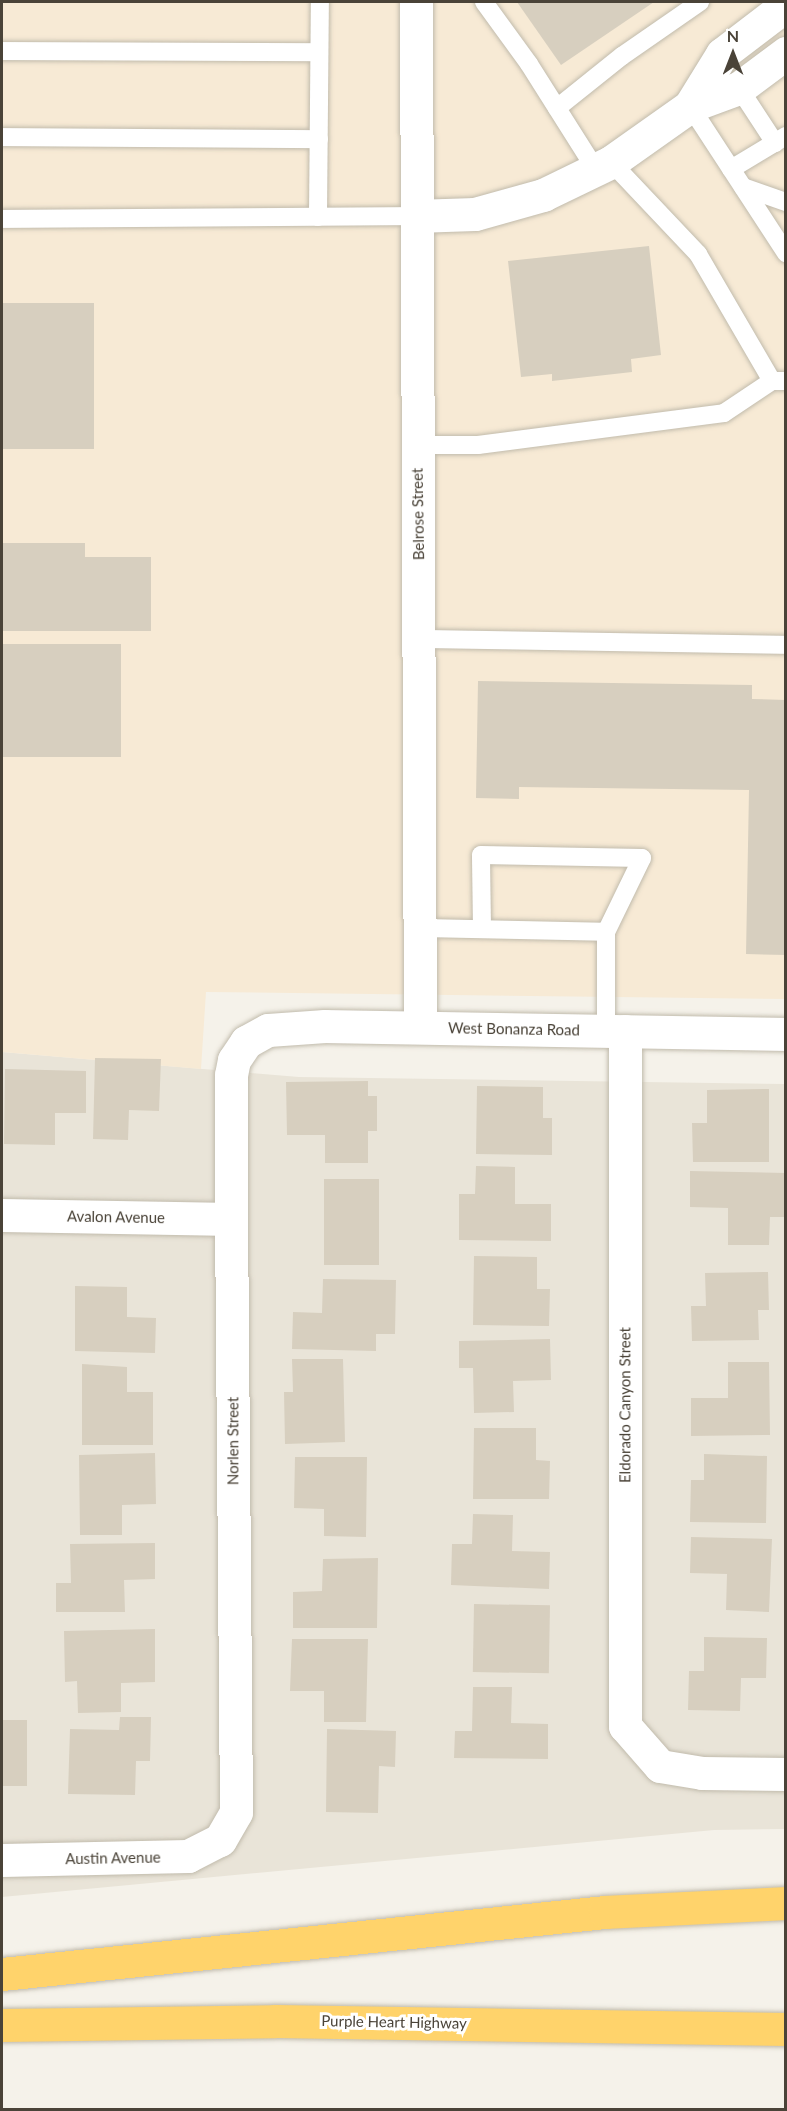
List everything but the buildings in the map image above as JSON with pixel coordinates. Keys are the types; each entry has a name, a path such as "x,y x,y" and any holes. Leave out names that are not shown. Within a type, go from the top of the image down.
{"highway":[{"path":"2,1974 605,1912 786,1903"},
{"name":"Purple Heart Highway","path":"2,2025 275,2021 786,2029"}],"street":[{"name":"Belrose Street","path":"416,2 415,216 420,1027"},
{"path":"690,106 722,54 786,5"},
{"path":"415,216 475,214 543,195 604,166 690,106 739,88 786,53"},
{"name":"West Bonanza Road","path":"246,1042 268,1030 292,1026 786,1034"},
{"name":"Eldorado Canyon Street","path":"615,1031 626,1726 660,1766 702,1773 786,1774"},
{"name":"Norlen Street","path":"220,1840 236,1812 231,1075 234,1060 246,1042"},
{"name":"Avalon Avenue","path":"2,1215 231,1219"},
{"name":"Austin Avenue","path":"2,1860 188,1856 220,1840"}],"lane":[{"path":"318,217 320,2"},
{"path":"417,445 478,445 724,413 779,381 698,254 604,166 557,108 484,2"},
{"path":"557,108 622,56 700,2"},
{"path":"2,51 319,52"},
{"path":"731,169 780,139 739,88"},
{"path":"690,106 786,253"},
{"path":"2,137 319,139"},
{"path":"743,187 786,202"},
{"path":"2,219 415,216"},
{"path":"419,639 786,645"},
{"path":"482,929 482,855 642,858 606,932 615,1031"},
{"path":"420,928 606,932"}],"shaded area":[{"path":"2,2 785,2 785,999 206,992 201,1069 2,1052"},
{"path":"2,1052 299,1077 785,1084 785,1829 714,1830 2,1897"}]}
